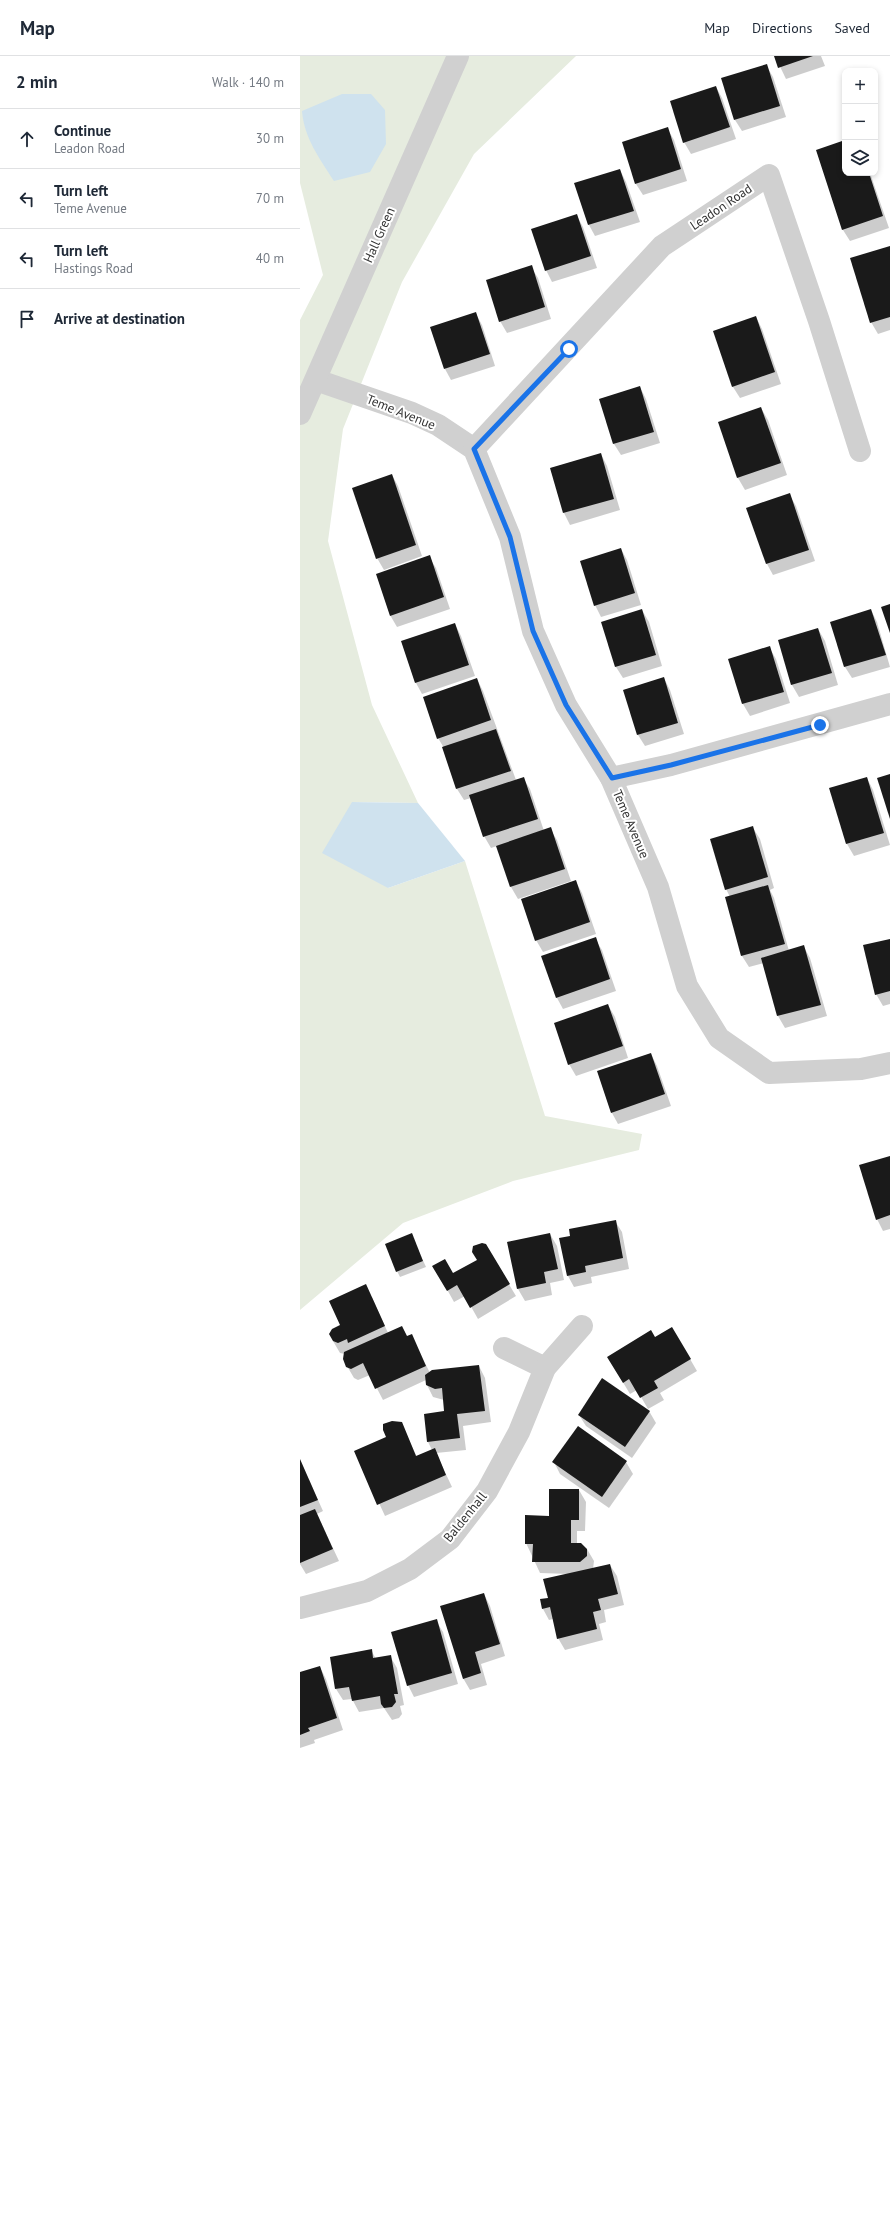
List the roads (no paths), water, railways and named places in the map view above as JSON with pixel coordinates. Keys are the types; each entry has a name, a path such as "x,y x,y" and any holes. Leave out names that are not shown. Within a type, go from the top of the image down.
{"street":[{"name":"Hall Green","path":"300,414 458,56"},
{"name":"Leadon Road","path":"474,449 662,246 769,175 819,321 860,451"},
{"name":"Teme Avenue","path":"316,380 412,413 438,426 474,449 510,537 533,631 566,705 612,778 658,887 687,986 719,1038 768,1073 861,1069 890,1063"},
{"path":"612,778 671,765 890,704"},
{"name":"Baldenhall","path":"300,1608 367,1591 410,1568 450,1539 487,1491 519,1432 545,1368 582,1326"},
{"path":"504,1348 545,1368"}],"water":[{"path":"342,94 371,94 385,110 386,144 370,172 334,181 309,139 303,121 302,111"},
{"path":"352,802 418,803 465,861 388,888 322,853"}]}
